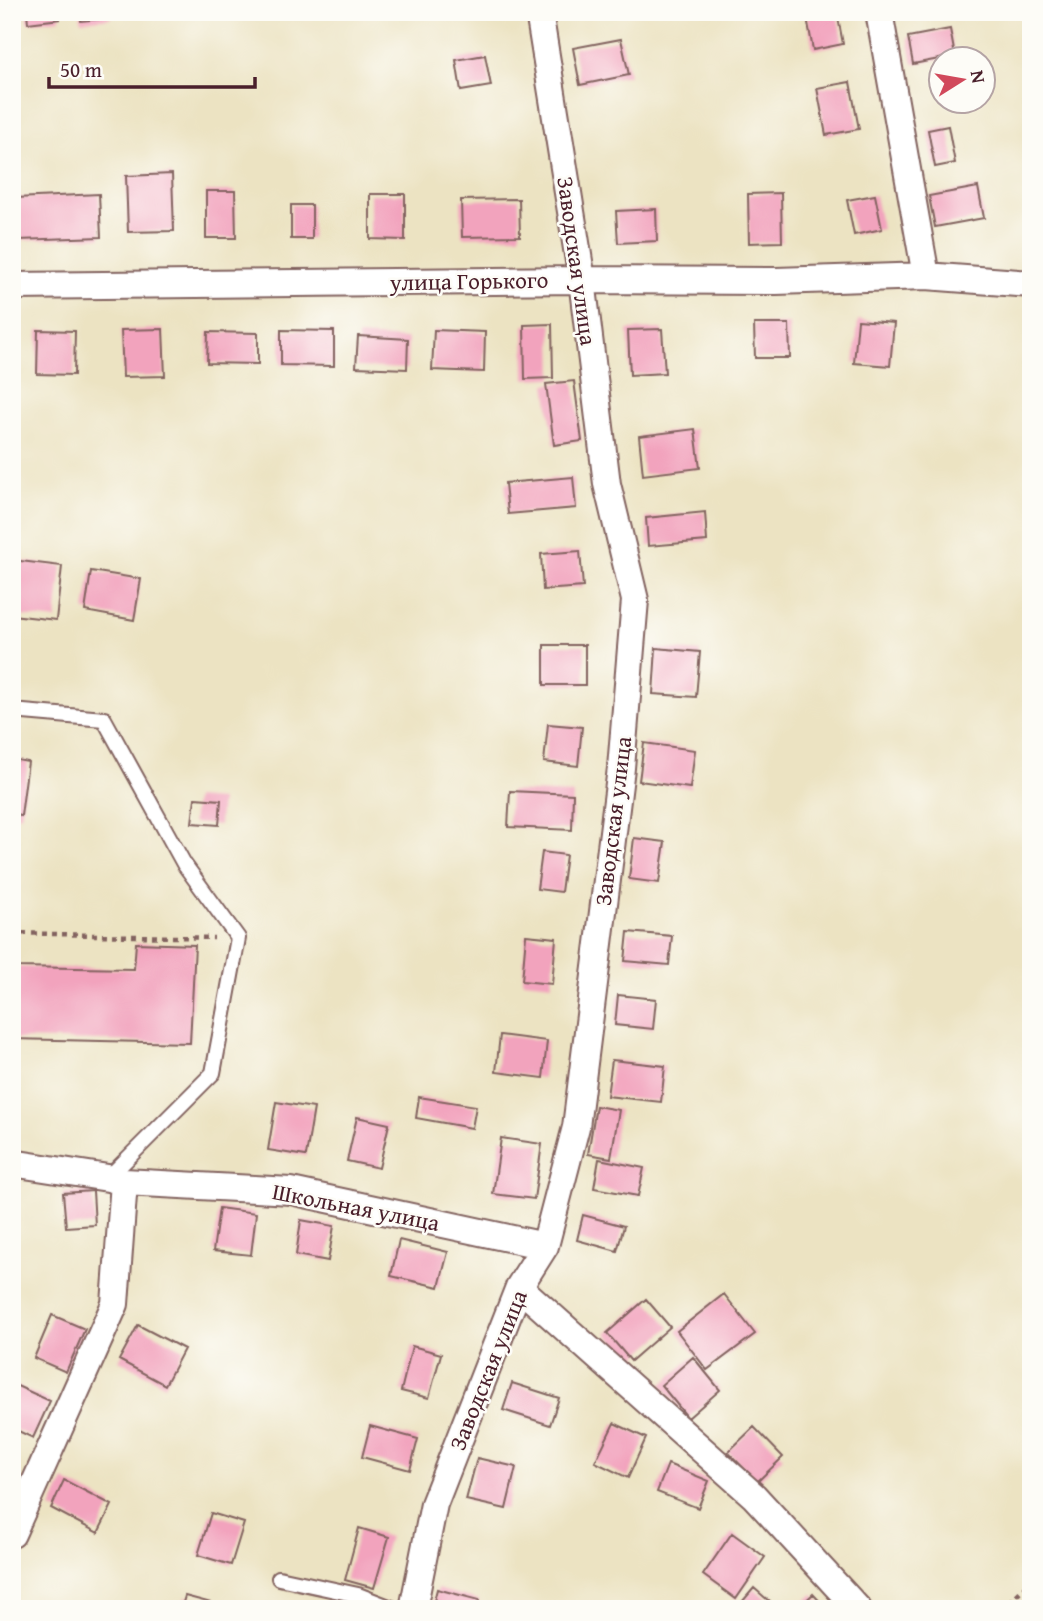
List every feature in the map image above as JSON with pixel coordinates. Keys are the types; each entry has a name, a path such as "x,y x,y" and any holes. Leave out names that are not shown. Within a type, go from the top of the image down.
{"street":[{"name":"Заводская улица","path":"413,1609 435,1504 519,1287 545,1246 576,1127 621,768 635,600 607,484 582,280 539,12"},
{"path":"879,12 926,276"},
{"name":"улица Горького","path":"12,286 582,280 776,282 926,276 1031,284"},
{"name":"Школьная улица","path":"12,1163 116,1180 290,1191 545,1246"},
{"path":"12,1534 115,1304 116,1180"},
{"path":"519,1287 754,1496 858,1609"}],"lane":[{"path":"12,711 104,719 184,864 238,938 213,1073 116,1180"},
{"path":"279,1578 358,1595 394,1609"}],"path":[{"path":"12,933 238,938"},
{"path":"1002,1609 1031,1581"}],"building":[{"path":"27,12 60,12 60,19 28,23"},
{"path":"80,12 111,12 111,18 81,21"},
{"path":"134,12 159,12 159,14 134,16"},
{"path":"230,12 264,12 264,18 230,19"},
{"path":"806,12 837,12 843,44 813,50"},
{"path":"950,29 953,46 928,46 928,61 913,64 908,37"},
{"path":"621,39 629,75 580,85 573,48"},
{"path":"485,55 491,86 461,91 456,60"},
{"path":"850,82 859,129 826,135 817,88"},
{"path":"948,126 955,163 935,167 928,130"},
{"path":"172,174 174,231 128,232 126,176"},
{"path":"978,187 984,218 935,227 929,196"},
{"path":"206,191 235,191 236,238 206,238"},
{"path":"781,193 782,242 749,243 748,194"},
{"path":"99,194 101,237 18,240 16,198"},
{"path":"370,194 405,194 405,240 370,239"},
{"path":"875,195 882,229 854,235 847,200"},
{"path":"519,199 520,236 462,237 461,200"},
{"path":"291,205 312,205 312,239 291,239"},
{"path":"656,209 657,241 618,243 616,211"},
{"path":"858,320 894,323 890,366 854,363"},
{"path":"552,324 553,378 525,379 524,325"},
{"path":"754,324 789,324 790,358 755,358"},
{"path":"163,329 165,376 123,377 121,330"},
{"path":"662,329 665,373 630,375 628,330"},
{"path":"38,330 75,331 74,375 37,374"},
{"path":"281,330 334,331 334,366 281,365"},
{"path":"434,330 485,332 484,372 432,370"},
{"path":"208,332 258,333 258,364 207,363"},
{"path":"358,336 408,339 407,369 356,367"},
{"path":"574,381 582,441 554,445 546,384"},
{"path":"695,429 700,468 643,475 639,436"},
{"path":"573,477 576,508 508,514 505,483"},
{"path":"705,512 707,541 648,546 646,518"},
{"path":"580,551 583,587 543,590 541,554"},
{"path":"12,560 62,566 56,620 12,615"},
{"path":"91,571 141,579 134,620 85,611"},
{"path":"544,645 585,645 585,685 544,685"},
{"path":"656,648 700,652 696,697 653,694"},
{"path":"548,724 582,727 578,766 544,762"},
{"path":"644,743 695,750 690,788 639,781"},
{"path":"12,759 28,762 21,816 12,814"},
{"path":"510,791 573,794 572,830 508,827"},
{"path":"195,798 221,800 219,825 192,823"},
{"path":"12,837 17,838 14,861 12,861"},
{"path":"634,838 665,842 659,883 629,879"},
{"path":"542,852 566,855 561,892 537,889"},
{"path":"628,932 672,936 669,965 625,961"},
{"path":"526,935 556,938 552,984 522,981"},
{"path":"136,943 195,945 190,1043 12,1039 12,959 16,959 15,967 134,969"},
{"path":"618,995 656,999 653,1029 615,1025"},
{"path":"500,1035 547,1041 543,1078 496,1072"},
{"path":"612,1060 665,1066 661,1102 607,1096"},
{"path":"419,1097 476,1106 472,1128 416,1118"},
{"path":"276,1102 314,1108 306,1156 268,1150"},
{"path":"596,1106 619,1110 611,1158 588,1154"},
{"path":"357,1117 389,1124 379,1168 347,1161"},
{"path":"501,1138 542,1144 534,1199 493,1194"},
{"path":"599,1159 644,1168 638,1196 594,1188"},
{"path":"93,1191 95,1225 66,1227 63,1193"},
{"path":"219,1208 256,1213 251,1255 213,1251"},
{"path":"583,1215 624,1226 617,1251 577,1240"},
{"path":"301,1220 334,1226 328,1261 296,1255"},
{"path":"399,1240 448,1252 439,1287 391,1276"},
{"path":"724,1294 755,1334 707,1370 677,1331"},
{"path":"646,1299 670,1327 631,1361 607,1333"},
{"path":"52,1315 85,1329 66,1372 34,1358"},
{"path":"138,1325 184,1349 165,1385 119,1360"},
{"path":"412,1346 441,1354 429,1398 401,1391"},
{"path":"693,1357 720,1390 688,1418 661,1385"},
{"path":"512,1383 559,1398 550,1425 503,1410"},
{"path":"15,1385 50,1401 33,1438 12,1428 12,1390"},
{"path":"614,1423 646,1438 628,1478 595,1462"},
{"path":"370,1426 418,1439 410,1470 362,1457"},
{"path":"754,1427 783,1457 757,1482 728,1452"},
{"path":"477,1458 516,1467 506,1509 466,1500"},
{"path":"668,1464 709,1481 698,1508 657,1492"},
{"path":"64,1480 112,1505 98,1533 51,1508"},
{"path":"211,1513 244,1523 231,1565 198,1555"},
{"path":"359,1528 389,1537 374,1588 345,1580"},
{"path":"732,1533 765,1557 736,1599 703,1575"},
{"path":"754,1588 778,1609 736,1609"},
{"path":"437,1589 479,1600 477,1609 432,1609"},
{"path":"813,1594 827,1609 797,1609"},
{"path":"185,1596 230,1608 181,1609"}]}
